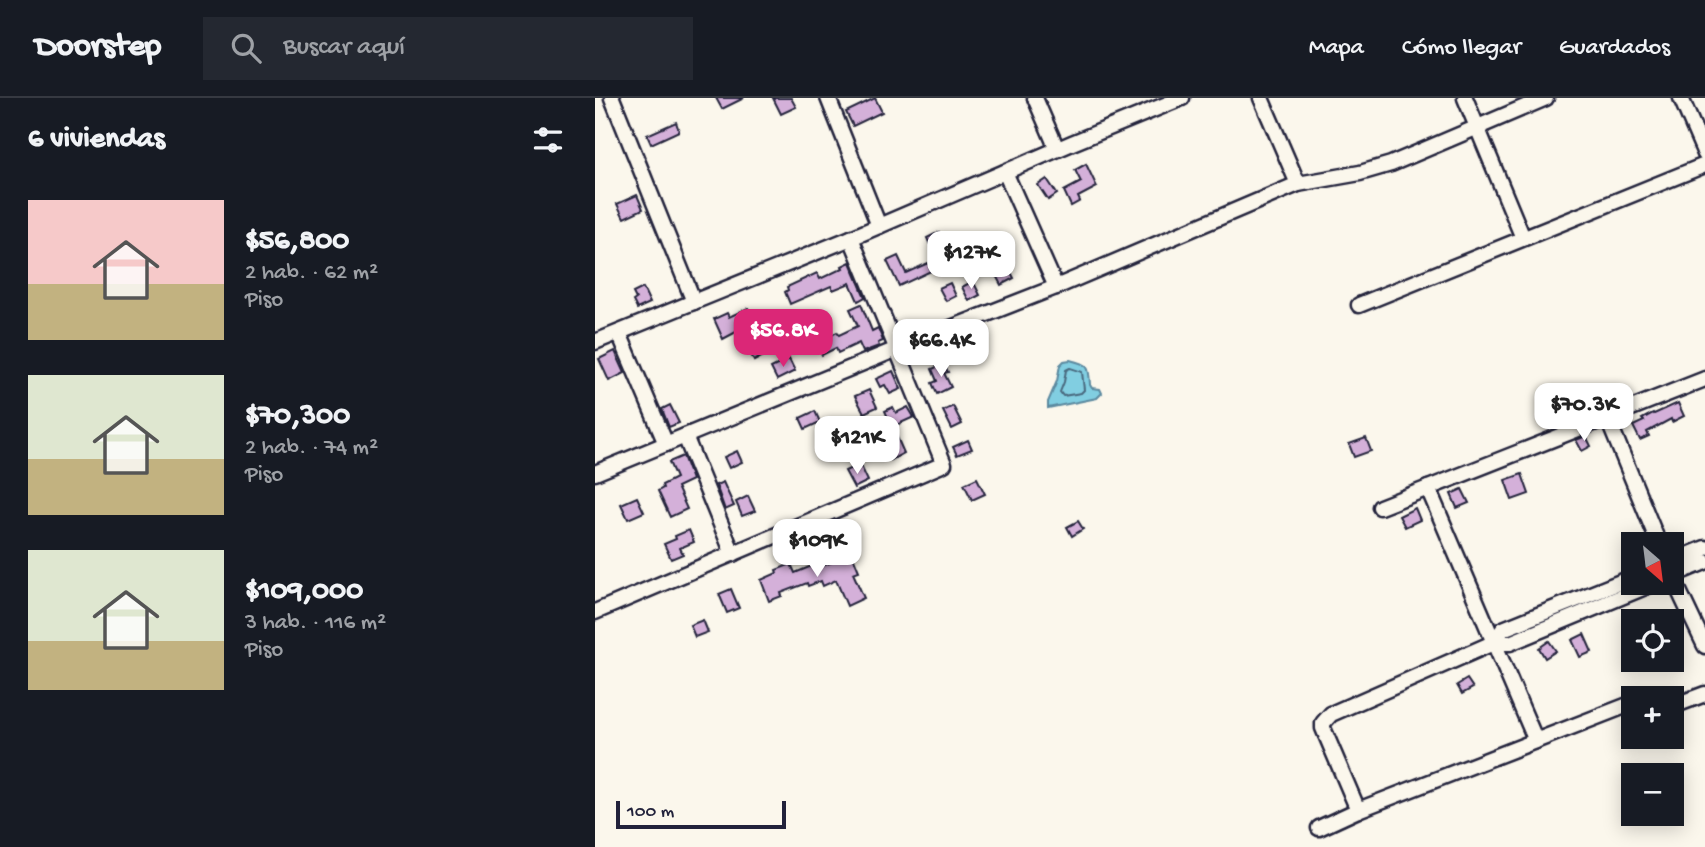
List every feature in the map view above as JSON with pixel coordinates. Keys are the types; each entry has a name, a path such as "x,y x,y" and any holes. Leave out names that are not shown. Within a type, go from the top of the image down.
{"street":[{"path":"612,98 694,302"},
{"path":"828,98 879,226"},
{"path":"1035,98 1056,149"},
{"path":"595,342 851,238 1056,149 1182,98"},
{"path":"1261,98 1298,184"},
{"path":"1465,98 1523,238"},
{"path":"595,473 1056,287 1298,184 1360,173 1391,164 1546,98"},
{"path":"1681,98 1705,154"},
{"path":"1359,305 1705,165"},
{"path":"1005,172 1056,287"},
{"path":"595,612 944,464 851,238"},
{"path":"619,333 666,444"},
{"path":"1380,507 1705,379"},
{"path":"1607,417 1654,532"},
{"path":"685,436 733,554"},
{"path":"1429,488 1536,741"},
{"path":"1684,557 1705,548"},
{"path":"1684,570 1705,562"},
{"path":"1493,643 1503,629 1621,582"},
{"path":"1358,810 1323,729 1326,718 1338,710 1493,643 1510,643 1626,595"},
{"path":"1681,595 1705,646"},
{"path":"1684,702 1705,694"},
{"path":"1319,828 1358,810 1621,709"}],"water":[{"path":"1070,360 1087,368 1090,385 1100,389 1102,393 1097,398 1048,408 1060,365"}],"building":[{"path":"716,98 744,98 722,109"},
{"path":"773,98 791,98 796,107 781,114"},
{"path":"875,98 882,112 853,126 846,112"},
{"path":"676,122 679,131 651,144 647,135"},
{"path":"1086,164 1097,187 1078,197 1080,201 1071,206 1064,191 1081,182 1075,170"},
{"path":"1047,179 1057,194 1048,200 1038,185"},
{"path":"637,195 643,209 624,218 617,204"},
{"path":"939,232 945,246 933,252 927,238"},
{"path":"898,256 906,273 928,263 931,271 899,286 887,261"},
{"path":"1004,259 1014,278 1001,285 991,266"},
{"path":"850,262 865,297 858,301 850,283 833,290 831,286 790,304 785,292 787,287 817,273 820,279"},
{"path":"973,281 980,295 969,301 962,287"},
{"path":"950,283 956,296 946,301 939,288"},
{"path":"643,288 650,303 637,309 633,293"},
{"path":"861,304 872,331 878,328 883,341 878,343 879,346 863,352 859,343 838,353 836,348 822,355 813,337 823,332 826,338 837,332 839,335 858,326 850,309"},
{"path":"748,308 755,322 723,339 714,319 727,313 729,317"},
{"path":"763,345 767,354 754,361 750,352"},
{"path":"615,351 625,373 609,381 599,359"},
{"path":"789,359 795,371 777,380 771,368"},
{"path":"944,364 948,372 944,373 951,387 937,394 932,383 937,381 932,369"},
{"path":"893,371 901,389 890,394 885,385 880,387 876,379"},
{"path":"869,390 877,407 864,413 855,396"},
{"path":"1678,403 1684,416 1672,422 1671,419 1647,432 1649,436 1640,440 1633,426 1653,413"},
{"path":"670,405 679,423 669,427 662,409"},
{"path":"953,406 962,424 952,429 943,411"},
{"path":"893,407 896,413 908,407 914,417 892,427 904,453 891,460 884,444 871,451 866,440 892,426 885,411"},
{"path":"815,411 820,422 805,429 800,418"},
{"path":"1586,436 1591,446 1582,451 1576,440"},
{"path":"1366,438 1371,451 1354,457 1349,444"},
{"path":"968,440 972,449 957,455 953,447"},
{"path":"737,451 742,462 729,468 724,457"},
{"path":"683,456 692,480 677,487 687,509 670,517 658,491 663,488 662,485 676,478 669,462"},
{"path":"860,464 868,481 854,488 845,471"},
{"path":"1522,474 1529,494 1512,500 1505,480"},
{"path":"977,478 985,494 972,500 964,484"},
{"path":"723,482 734,506 725,510 716,485"},
{"path":"1462,489 1469,503 1457,508 1451,494"},
{"path":"748,496 755,511 742,516 736,502"},
{"path":"637,497 644,512 628,519 621,504"},
{"path":"1415,508 1420,520 1405,527 1399,516"},
{"path":"1078,521 1083,529 1072,536 1067,527"},
{"path":"689,530 694,542 680,548 683,554 671,559 664,544"},
{"path":"852,554 859,571 853,573 864,598 847,606 836,580 823,586 821,581 808,586 807,583 769,601 761,580 777,573 776,570 791,564 795,573 814,565 815,569"},
{"path":"731,589 739,608 727,613 719,594"},
{"path":"703,620 708,632 695,637 690,625"},
{"path":"1584,634 1592,652 1580,657 1572,640"},
{"path":"1549,641 1556,651 1545,658 1539,648"},
{"path":"1467,679 1473,688 1462,694 1457,685"}]}
